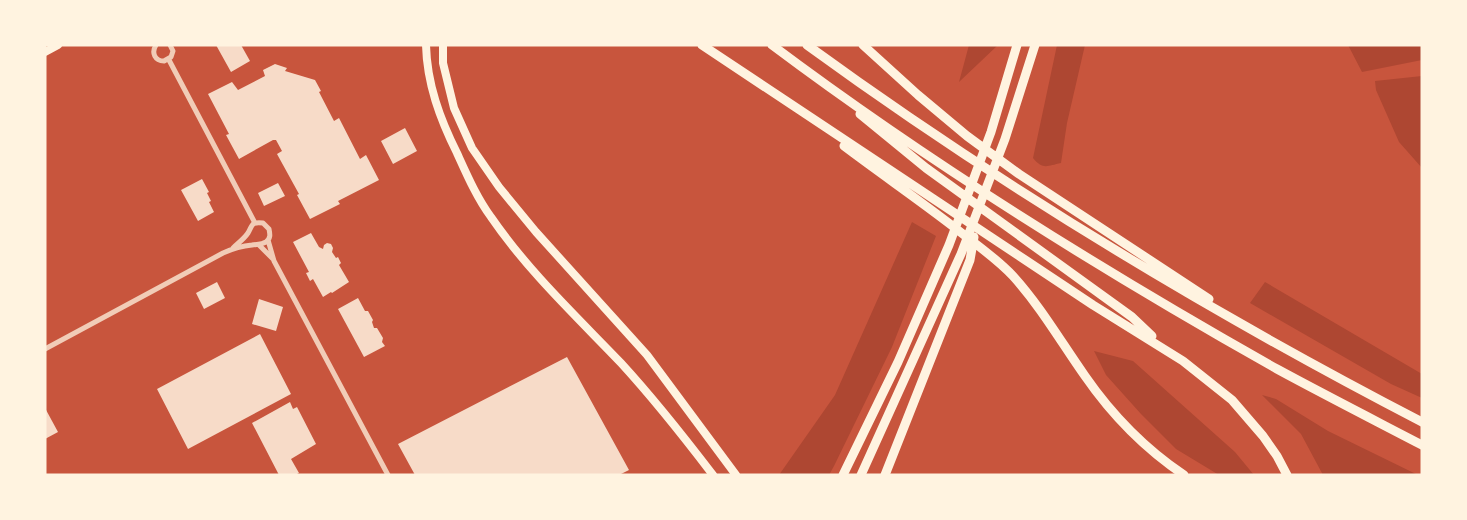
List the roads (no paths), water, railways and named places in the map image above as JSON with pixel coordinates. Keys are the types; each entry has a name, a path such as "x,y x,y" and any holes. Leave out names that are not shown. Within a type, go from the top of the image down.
{"highway":[{"path":"45,52 57,45"},
{"path":"426,45 430,80 437,109 468,176 490,216 531,269 622,365 713,475"},
{"path":"443,45 443,63 454,108 472,148 499,187 536,232 647,356 736,475"},
{"path":"702,45 1093,305 1172,353"},
{"path":"772,45 831,89 958,175 1098,264 1278,369 1422,445"},
{"path":"807,45 912,119 1056,213 1167,281 1287,350 1422,422"},
{"path":"863,45 918,95 1019,174 1287,350"},
{"path":"843,475 898,362 949,245 991,132 1017,45"},
{"path":"861,475 961,254 1005,138 1035,45"},
{"path":"831,89 926,168 1132,317 1172,353 1232,400 1263,436 1287,475"},
{"path":"783,99 996,259 1034,301 1083,374 1119,420 1155,455 1184,475"},
{"path":"885,475 970,260 977,214"}],"street":[{"path":"156,45 153,51 156,58 161,61 169,60"},
{"path":"169,60 173,53 173,46"},
{"path":"169,60 255,223"},
{"path":"274,261 249,239 249,227 255,223 263,223 268,227 270,233 268,240 274,261 387,475"},
{"path":"45,349 233,248 248,233"},
{"path":"233,248 263,244 268,240"}]}
